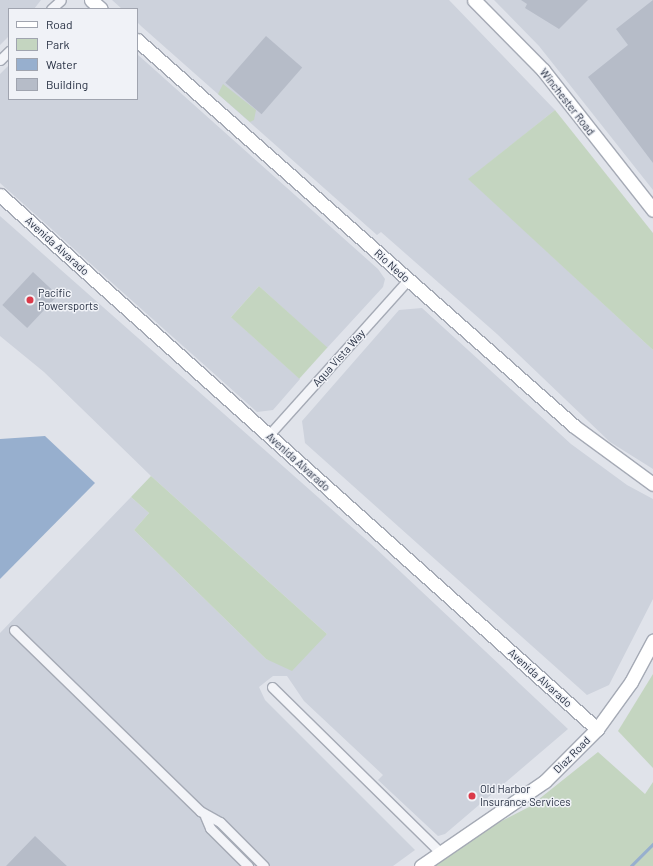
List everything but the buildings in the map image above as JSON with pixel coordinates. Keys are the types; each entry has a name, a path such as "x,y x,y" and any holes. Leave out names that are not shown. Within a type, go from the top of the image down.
{"street":[{"path":"52,8 60,0"},
{"path":"91,0 100,8"},
{"name":"Winchester Road","path":"474,0 543,70 653,210"},
{"name":"Rio Nedo","path":"138,41 574,426 653,484"},
{"path":"0,60 8,51"},
{"name":"Avenida Alvarado","path":"0,196 598,729"},
{"name":"Aqua Vista Way","path":"268,436 408,280"},
{"path":"14,630 205,816 220,822 264,866"},
{"name":"Diaz Road","path":"420,866 545,781 598,729 631,682 653,641"},
{"path":"272,687 440,852"},
{"path":"205,816 210,828 248,866"}],"shaded area":[{"path":"0,0 41,0 35,8 8,8 8,37 0,45"},
{"path":"112,0 449,0 555,110 469,179 653,350 653,469 610,442 497,334 381,232 377,235 141,26 138,23 138,8 121,8"},
{"path":"494,0 653,0 653,190 539,46"},
{"path":"138,55 378,269 385,279 383,287 327,348 259,286 231,317 300,379 273,410 257,412 0,183 0,74 8,66 8,100 138,100"},
{"path":"0,216 371,544 568,729 445,834 438,836 378,780 383,775 304,701 287,676 273,676 259,687 265,700 415,850 393,866 0,866 0,633 131,497 149,513 134,530 266,659 280,663 327,634 151,476 44,372 0,336"},
{"path":"422,308 571,444 627,485 653,499 653,599 609,685 587,695 305,443 302,421 399,310"}],"green space":[{"path":"223,84 256,110 254,120 250,122 218,94"},
{"path":"555,110 653,233 653,350 468,179"},
{"path":"259,286 327,348 299,379 231,317"},
{"path":"151,476 327,634 292,671 266,659 134,530 149,513 131,497"},
{"path":"653,674 653,768 618,731"},
{"path":"598,752 645,794 653,782 653,866 427,866 470,837 529,807"}],"water":[{"path":"45,436 95,483 0,579 0,439"}],"waterway":[{"path":"631,866 653,844"}],"place":[{"name":"Pacific Powersports","path":"30,300"},
{"name":"Old Harbor Insurance Services","path":"472,796"}]}
